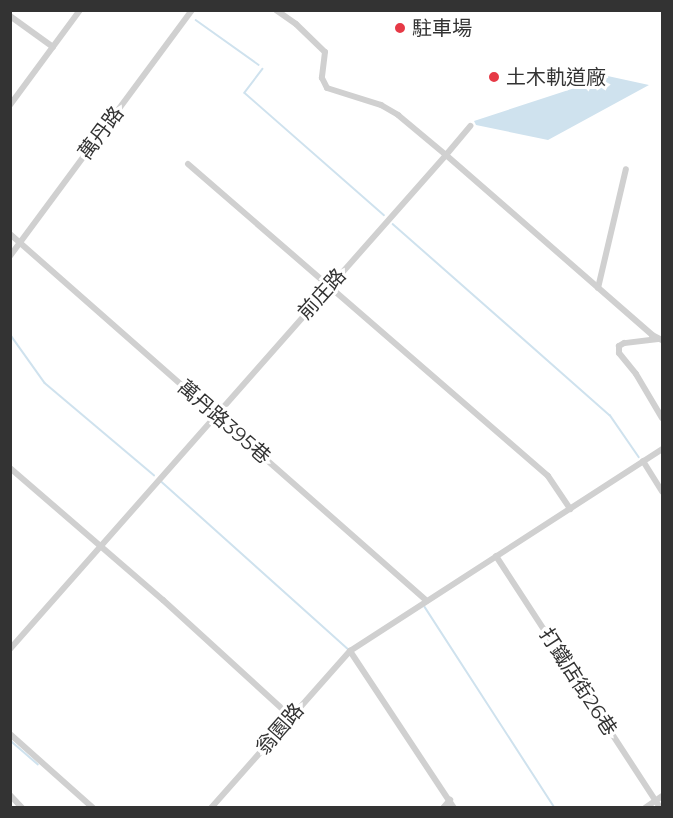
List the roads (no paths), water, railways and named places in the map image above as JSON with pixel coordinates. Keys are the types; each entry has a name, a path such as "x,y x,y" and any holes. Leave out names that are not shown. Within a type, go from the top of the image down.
{"street":[{"path":"10,105 80,10"},
{"name":"萬丹路","path":"10,256 192,10"},
{"path":"276,10 296,24 326,52 322,78 327,88 381,105 398,115 598,288 661,339"},
{"path":"10,16 53,48"},
{"name":"前庄路","path":"10,649 470,126"},
{"path":"188,164 548,476 570,509"},
{"path":"598,288 626,169"},
{"name":"萬丹路395巷","path":"10,234 427,601"},
{"path":"661,339 624,343 619,346 620,353 663,418"},
{"name":"翁園路","path":"211,807 351,650 663,449"},
{"path":"643,461 663,492"},
{"path":"10,468 101,546 290,716"},
{"name":"打鐵店街26巷","path":"496,556 660,807"},
{"path":"351,650 454,807"},
{"path":"10,734 93,807"},
{"path":"10,795 22,807"},
{"path":"645,807 663,796"},
{"path":"443,807 450,801"}],"water":[{"path":"603,75 649,85 548,140 476,125 474,121 590,83 589,78"}],"waterway":[{"path":"196,20 259,65"},
{"path":"263,69 245,93 384,215"},
{"path":"393,224 610,415 639,457"},
{"path":"10,334 45,383 154,475"},
{"path":"162,482 348,649"},
{"path":"425,607 555,808"},
{"path":"10,740 38,764"}],"place":[{"name":"駐車場","path":"400,28"},
{"name":"土木軌道廠","path":"494,77"}]}
